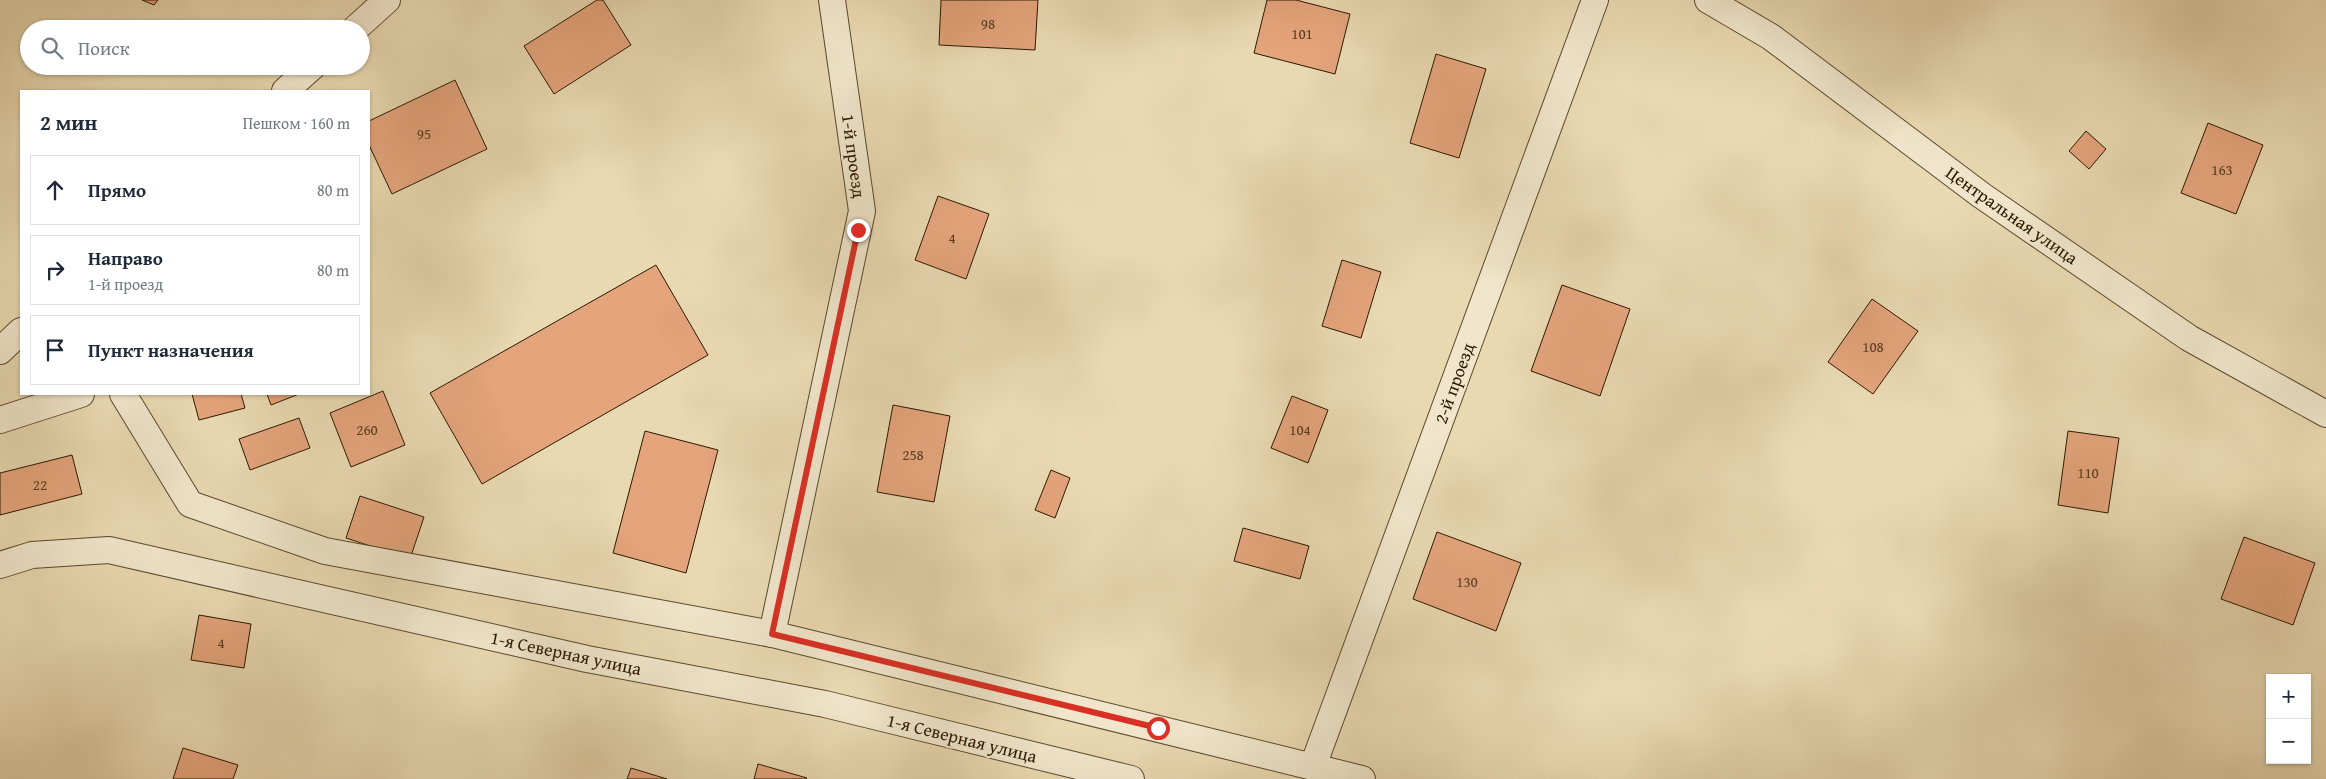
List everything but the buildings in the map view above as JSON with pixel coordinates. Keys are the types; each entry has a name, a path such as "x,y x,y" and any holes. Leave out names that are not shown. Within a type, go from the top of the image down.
{"street":[{"path":"365,20 387,0"},
{"name":"1-й проезд","path":"772,634 862,211 832,0"},
{"name":"2-й проезд","path":"1312,766 1595,0"},
{"name":"Центральная улица","path":"1708,0 1770,37 1981,195 2189,338 2326,414"},
{"path":"286,90 303,75"},
{"path":"0,351 20,331"},
{"path":"0,420 78,395"},
{"path":"124,395 190,504 325,551 772,634 1362,779"},
{"name":"1-я Северная улица","path":"0,565 32,555 109,550 587,659 825,704 1131,779"}],"route":[{"path":"858,230 772,634 1158,728"}]}
